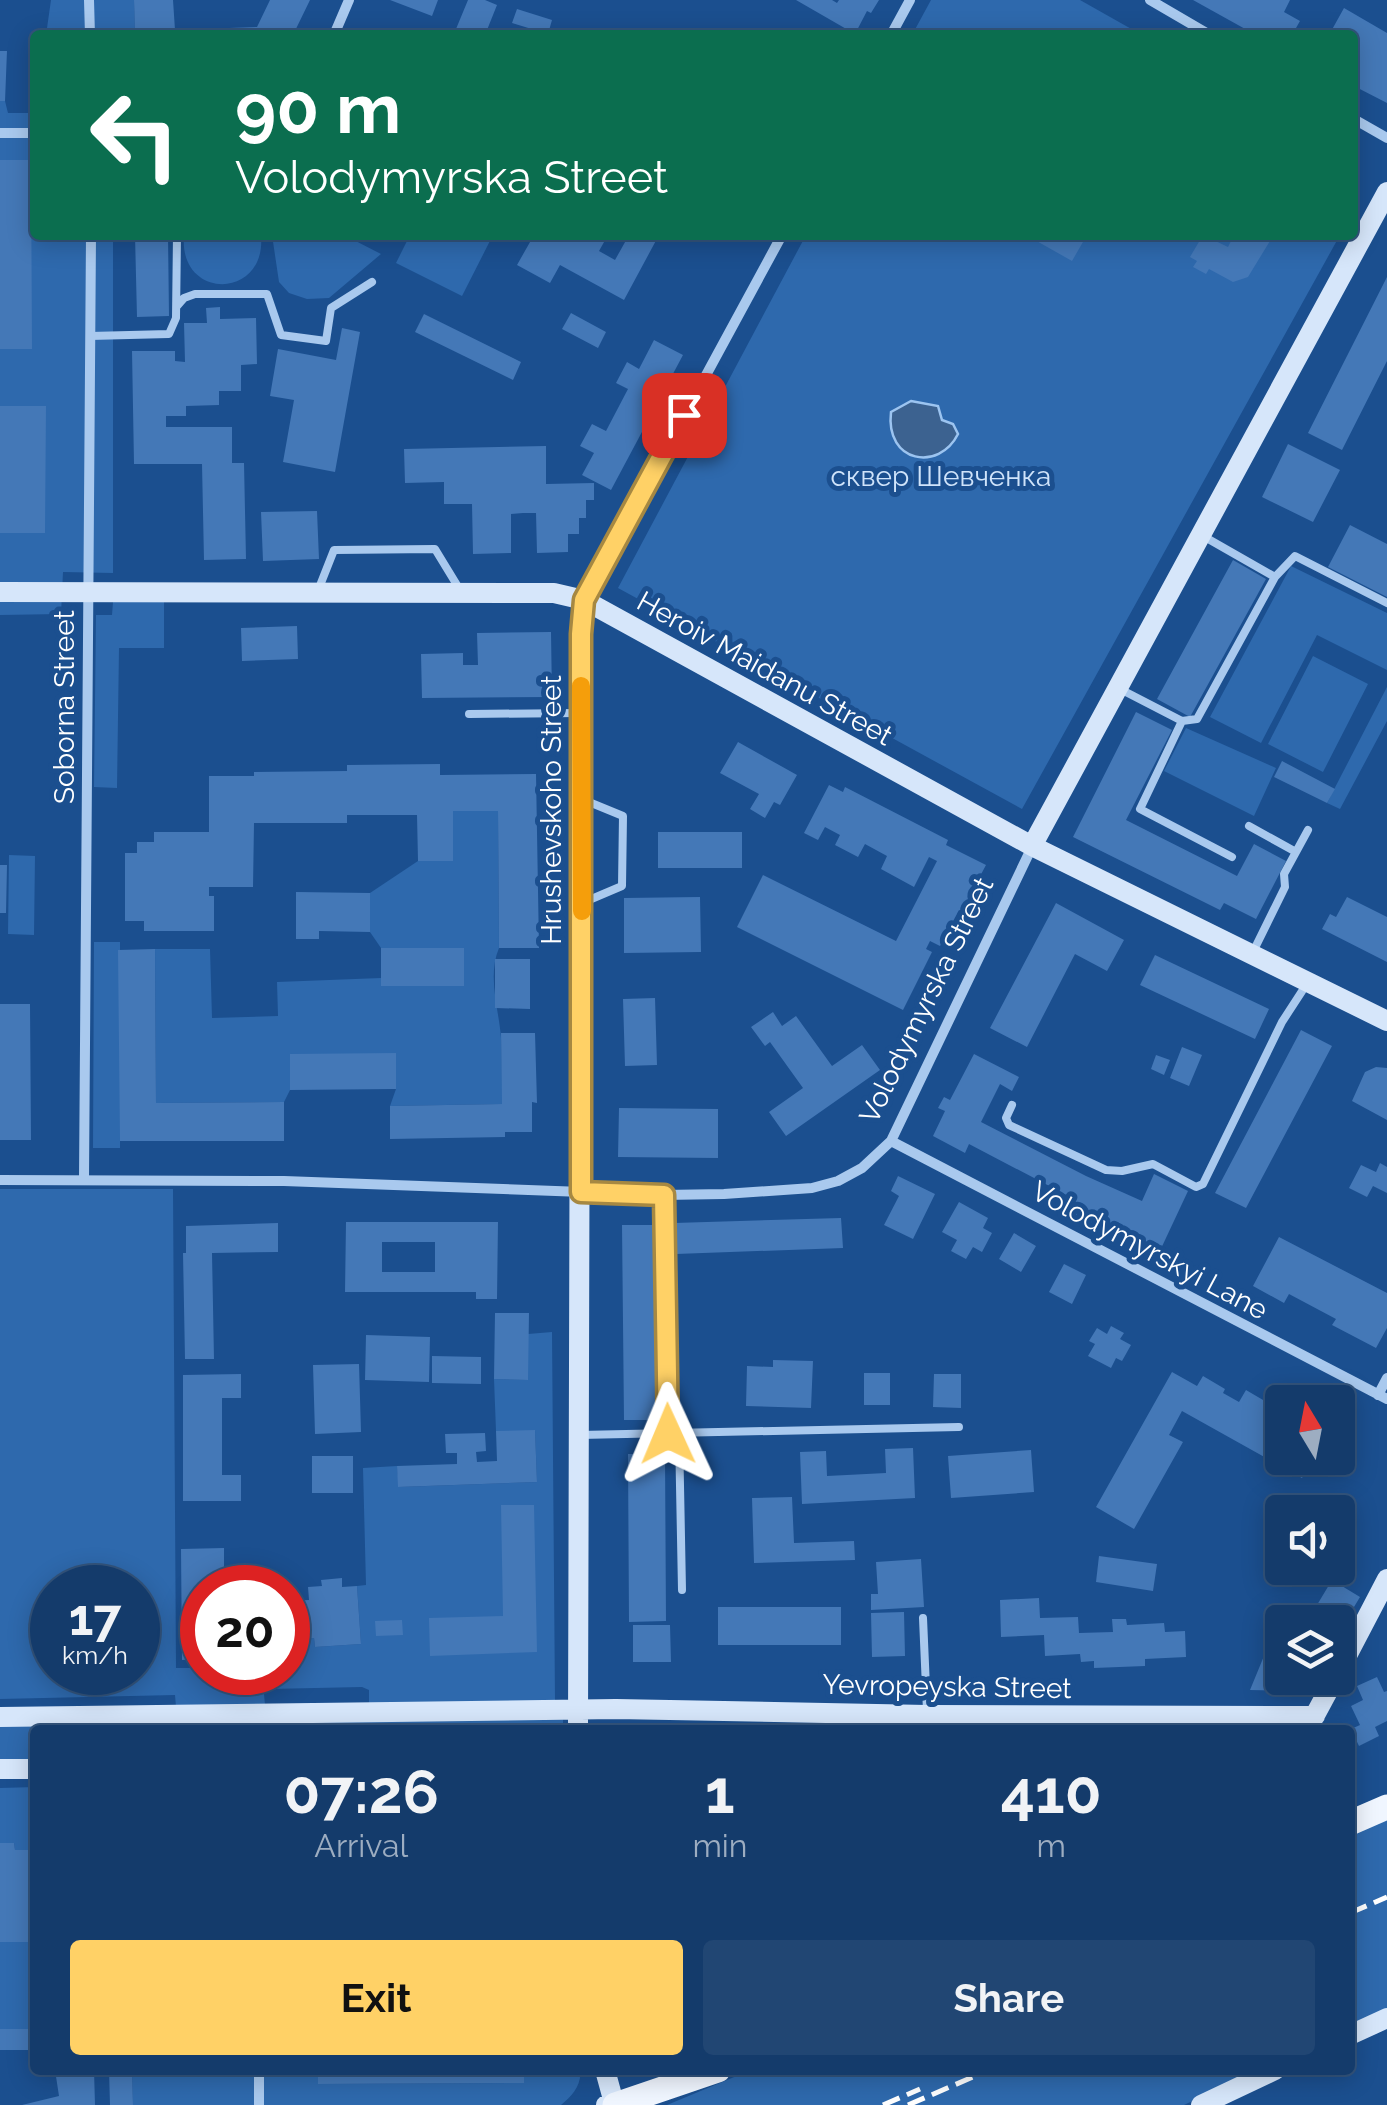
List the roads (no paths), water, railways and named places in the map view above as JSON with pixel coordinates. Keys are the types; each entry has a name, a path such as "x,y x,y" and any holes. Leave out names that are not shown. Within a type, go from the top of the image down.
{"main road":[{"path":"1355,1822 1387,1807"},
{"path":"612,2104 705,2075"}],"street":[{"path":"89,0 90,30"},
{"path":"336,30 349,0"},
{"path":"894,30 910,0"},
{"path":"1150,0 1201,30"},
{"path":"1358,121 1387,138"},
{"path":"0,133 30,133"},
{"name":"Volodymyrska Street","path":"0,1180 284,1181 664,1195 812,1188 838,1181 862,1168 891,1141 1032,846 1387,192"},
{"name":"Soborna Street","path":"84,1179 91,240"},
{"name":"Hrushevskoho Street","path":"578,1721 584,600 779,240"},
{"name":"Heroiv Maidanu Street","path":"0,592 554,593 584,600 1032,846 1387,1021"},
{"name":"Volodymyrskyi Lane","path":"891,1141 1382,1397"},
{"path":"1382,1397 1387,1378"},
{"path":"1355,1639 1387,1579"},
{"path":"1311,1723 1326,1695"},
{"name":"Yevropeyska Street","path":"0,1717 84,1723 578,1721 616,1709 1311,1723"},
{"path":"0,1769 30,1769"},
{"path":"1355,2033 1387,2018"},
{"path":"259,2105 260,2075"},
{"path":"605,2075 612,2104"},
{"path":"1201,2105 1264,2075"}],"lane":[{"path":"90,336 170,334 176,326 176,240"},
{"path":"177,306 195,294 267,294 281,335 326,341 331,308 372,282"},
{"path":"1201,534 1275,576"},
{"path":"317,592 334,550 435,549 461,592"},
{"path":"1118,688 1182,721 1197,719 1275,576 1295,556 1387,603"},
{"path":"468,714 582,713"},
{"path":"1182,721 1140,809 1232,857"},
{"path":"582,799 623,816 622,886 582,903"},
{"path":"1249,826 1296,852"},
{"path":"1252,954 1285,887 1284,874 1308,830"},
{"path":"1012,1105 1006,1118 1009,1125 1106,1170 1122,1171 1153,1164 1196,1186 1203,1184 1282,1022 1308,982"},
{"path":"664,1195 682,1590"},
{"path":"580,1435 959,1427"},
{"path":"923,1618 927,1715"}],"railway":[{"path":"1355,1911 1387,1897"},
{"path":"908,2105 977,2075"},
{"path":"883,2105 920,2089"}],"park label":[{"name":"сквер Шевченка","path":"941,476"}]}
